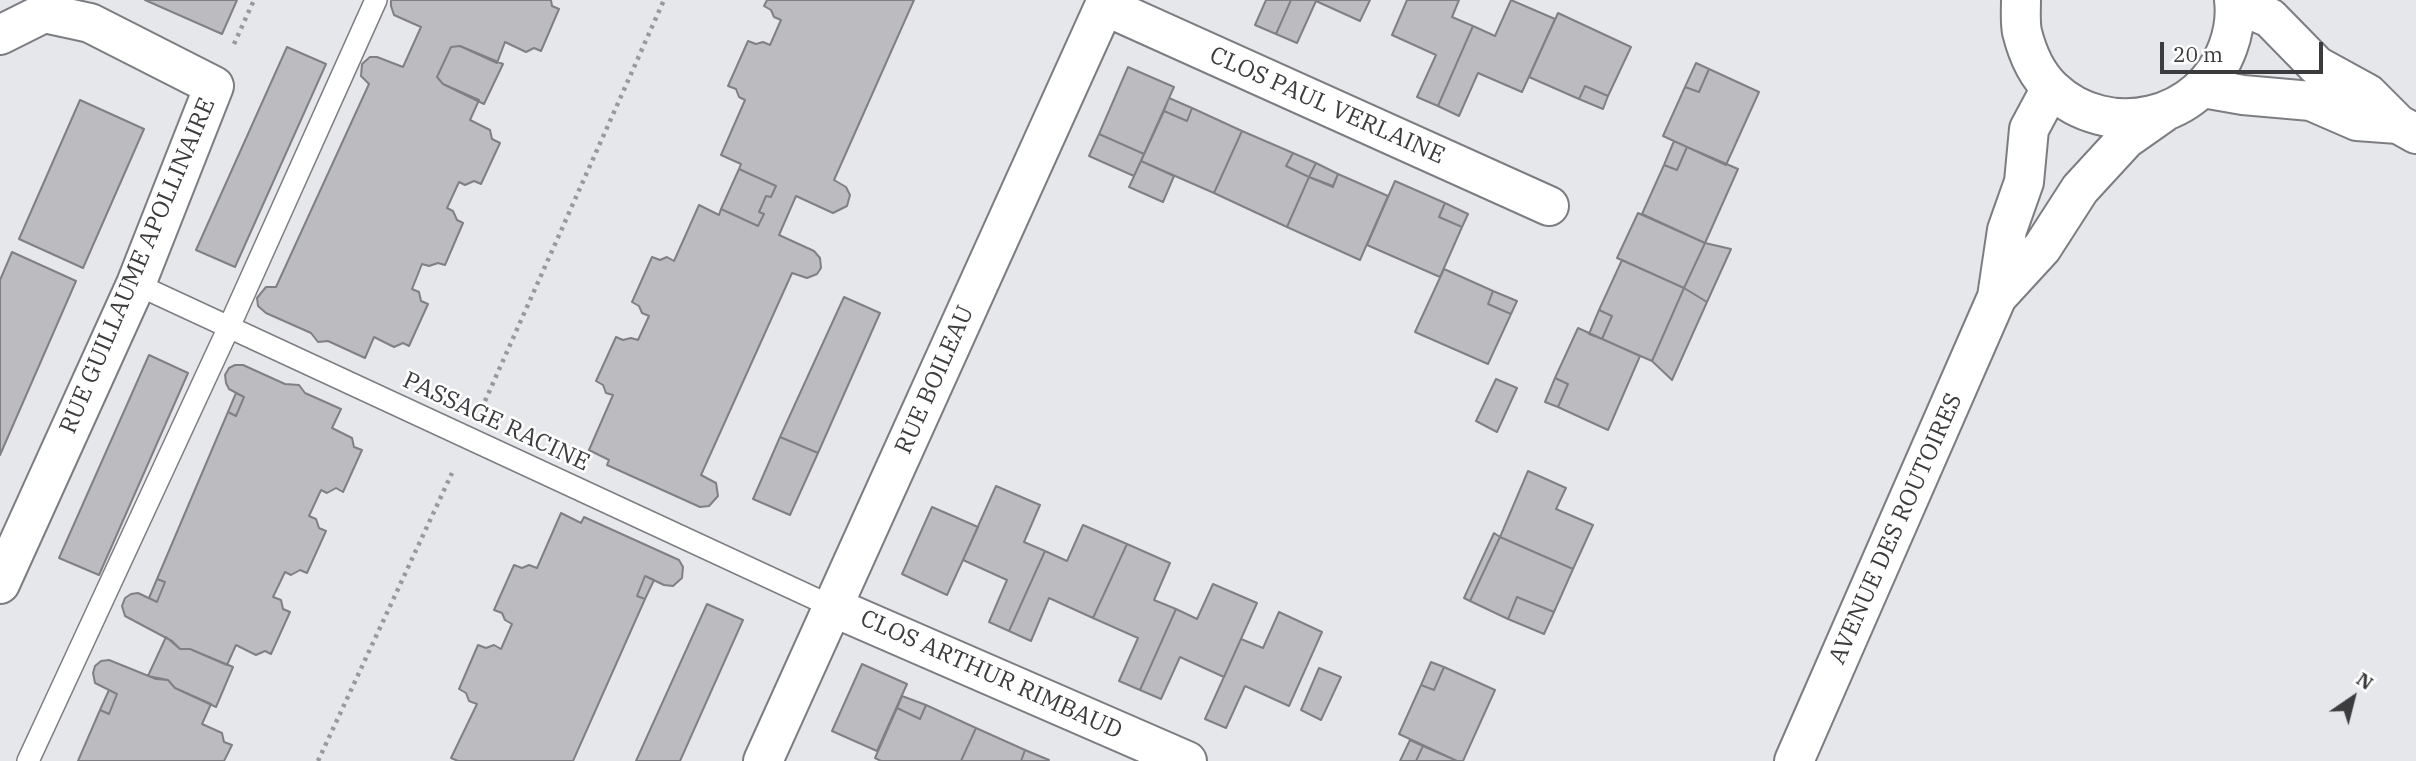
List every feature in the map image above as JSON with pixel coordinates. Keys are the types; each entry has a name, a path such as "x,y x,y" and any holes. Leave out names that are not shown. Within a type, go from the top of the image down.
{"street":[{"name":"AVENUE DES ROUTOIRES","path":"2021,0 2021,29 2032,61 2051,88 2075,106 2104,117 2134,119 2163,113"},
{"name":"AVENUE DES ROUTOIRES","path":"1997,297 2042,248 2080,189 2126,139 2163,113 2185,103 2203,88 2222,63 2232,34 2234,2"},
{"path":"2234,2 2270,18 2317,66 2368,94 2407,129"},
{"name":"CLOS PAUL VERLAINE","path":"1106,3 1549,206"},
{"name":"RUE BOILEAU","path":"764,761 1106,3"},
{"name":"RUE GUILLAUME APOLLINAIRE","path":"0,35 44,13 89,23 214,86 136,284 0,584"},
{"name":"AVENUE DES ROUTOIRES","path":"1794,761 1997,297 2007,230 2024,182 2029,129 2051,88"},
{"path":"2203,88 2243,95 2311,101 2357,121 2407,129"},
{"name":"CLOS ARTHUR RIMBAUD","path":"833,607 1188,761"}],"lane":[{"path":"28,761 229,327 376,0"},
{"name":"PASSAGE RACINE","path":"136,284 833,607"}],"path":[{"path":"318,761 469,438 664,0"}],"building":[{"path":"145,0 237,0 222,34"},
{"path":"391,0 551,0 552,6 559,9 541,51 534,48 526,52 505,42 497,63 460,46 451,47 437,77 443,84 479,100 470,120 490,130 492,139 500,143 481,184 474,181 465,185 459,182 447,208 463,223 445,265 422,264 412,289 419,292 421,301 428,304 409,346 403,343 394,347 374,337 365,358 328,341 318,342 311,333 266,313 258,306 257,298 266,287 276,287 369,84 361,76 362,64 370,57 377,57 403,67 421,27 394,15"},
{"path":"767,0 914,0 834,180 846,187 850,195 847,206 833,213 796,196 779,235 814,251 820,258 821,268 817,274 807,278 792,273 701,475 716,483 718,496 709,506 700,507 607,465 609,460 589,450 613,395 606,393 603,385 596,381 616,337 638,340 649,316 642,313 639,306 632,302 652,257 660,260 667,257 674,261 699,205 719,215 721,209 758,226 764,214 759,212 766,196 771,197 776,186 739,169 741,164 721,155 745,100 739,97 736,89 728,86 748,41 770,45 781,20 774,17 771,10 764,6"},
{"path":"1266,0 1291,0 1276,34 1255,25"},
{"path":"1291,0 1370,0 1360,21 1316,1 1297,43 1276,34"},
{"path":"1407,0 1459,0 1452,17 1473,26 1438,106 1417,97 1436,55 1392,35"},
{"path":"1511,0 1555,19 1522,92 1478,73 1459,116 1438,106 1473,26 1495,36"},
{"path":"1558,13 1631,47 1608,96 1585,86 1579,99 1529,77"},
{"path":"460,46 503,64 484,104 443,84 437,77 451,47"},
{"path":"287,47 326,64 235,267 196,250"},
{"path":"1696,63 1709,69 1699,92 1685,87"},
{"path":"1128,67 1174,87 1144,154 1099,134"},
{"path":"1709,69 1759,92 1726,165 1663,136 1685,87 1699,92"},
{"path":"1585,86 1608,96 1603,109 1579,99"},
{"path":"1169,98 1192,108 1187,121 1164,111"},
{"path":"80,100 144,129 83,268 19,239"},
{"path":"1192,108 1242,131 1214,193 1141,161 1164,111 1187,121"},
{"path":"1242,131 1293,153 1286,166 1309,177 1287,227 1214,193"},
{"path":"1099,134 1144,154 1134,176 1089,156"},
{"path":"1674,141 1687,147 1677,170 1664,165"},
{"path":"1687,147 1738,169 1705,243 1642,214 1664,165 1677,170"},
{"path":"1293,153 1316,163 1309,177 1286,166"},
{"path":"1141,161 1174,176 1163,202 1129,187"},
{"path":"1316,163 1338,174 1333,186 1309,177"},
{"path":"739,169 776,186 771,197 766,196 759,212 764,214 758,226 721,209"},
{"path":"1338,174 1388,196 1360,260 1287,227 1309,177 1333,187"},
{"path":"1395,181 1445,203 1439,217 1462,227 1440,277 1367,245"},
{"path":"1445,203 1468,214 1462,227 1439,217"},
{"path":"1638,213 1705,243 1684,288 1617,258"},
{"path":"1705,243 1731,249 1707,302 1684,288"},
{"path":"12,252 76,281 0,455 0,280"},
{"path":"1622,260 1684,288 1652,361 1602,339 1612,316 1599,310"},
{"path":"1444,269 1493,291 1488,304 1511,314 1488,364 1415,332"},
{"path":"1684,288 1707,302 1672,380 1652,361"},
{"path":"1493,291 1517,301 1511,314 1488,304"},
{"path":"844,297 880,313 818,453 780,437"},
{"path":"1599,310 1612,316 1602,339 1589,334"},
{"path":"1578,328 1640,356 1608,430 1558,407 1568,384 1555,378"},
{"path":"149,355 188,373 99,575 59,558"},
{"path":"243,365 285,384 299,385 305,393 341,409 332,428 352,438 354,447 362,450 343,492 336,488 327,493 321,490 309,516 316,519 319,528 326,531 307,573 300,570 291,575 285,572 273,597 281,600 283,609 290,612 271,654 265,651 256,655 236,645 227,665 190,649 180,649 172,641 125,616 122,606 125,598 138,593 157,602 165,582 157,579 228,412 236,416 244,397 229,389 226,383 225,375 229,368"},
{"path":"1555,378 1568,384 1558,407 1545,402"},
{"path":"1496,379 1517,388 1497,432 1476,421"},
{"path":"236,393 244,397 236,416 228,412"},
{"path":"780,437 818,453 790,515 753,499"},
{"path":"1528,471 1566,488 1556,509 1593,525 1573,569 1500,537"},
{"path":"996,486 1040,505 1024,542 1045,551 1009,631 989,622 1007,580 963,560"},
{"path":"932,507 978,527 947,595 902,574"},
{"path":"561,513 581,523 584,517 679,560 683,567 682,578 673,586 645,576 637,596 645,599 573,761 458,761 451,758 477,704 469,701 466,693 459,689 478,645 486,648 494,645 501,649 512,624 505,620 502,613 494,610 514,565 537,568"},
{"path":"1083,525 1127,544 1093,618 1049,598 1031,641 1009,631 1045,551 1067,561"},
{"path":"1494,533 1500,537 1470,601 1464,598"},
{"path":"1500,537 1573,569 1554,612 1517,597 1508,619 1470,601"},
{"path":"1127,544 1170,563 1154,600 1176,609 1140,690 1119,681 1138,638 1093,618"},
{"path":"645,576 654,580 645,599 637,596"},
{"path":"157,579 165,582 157,602 149,598"},
{"path":"1213,584 1257,603 1224,677 1180,657 1161,699 1140,690 1176,609 1197,619"},
{"path":"1517,597 1554,612 1544,634 1508,619"},
{"path":"707,604 743,620 680,761 636,761"},
{"path":"1279,612 1322,632 1289,706 1245,686 1226,728 1205,719 1241,639 1263,648"},
{"path":"166,637 180,649 190,649 233,667 216,707 175,688 168,680 148,676"},
{"path":"109,660 156,679 168,680 175,688 211,704 202,724 222,733 224,742 232,745 224,761 78,761 100,710 109,714 117,694 95,683 95,666 101,661"},
{"path":"1431,662 1444,667 1434,690 1421,685"},
{"path":"862,664 907,684 877,751 832,731"},
{"path":"1444,667 1495,690 1463,761 1457,761 1399,734 1421,685 1434,690"},
{"path":"1319,668 1341,677 1321,720 1301,710"},
{"path":"109,690 117,694 109,714 100,710"},
{"path":"902,696 926,705 920,719 897,708"},
{"path":"926,705 976,728 961,761 881,761 875,758 897,708 920,719"},
{"path":"976,728 1025,750 1021,761 961,761"},
{"path":"1410,740 1423,746 1416,761 1400,761"},
{"path":"1423,746 1457,761 1416,761"},
{"path":"1025,750 1049,760 1021,761"}]}
